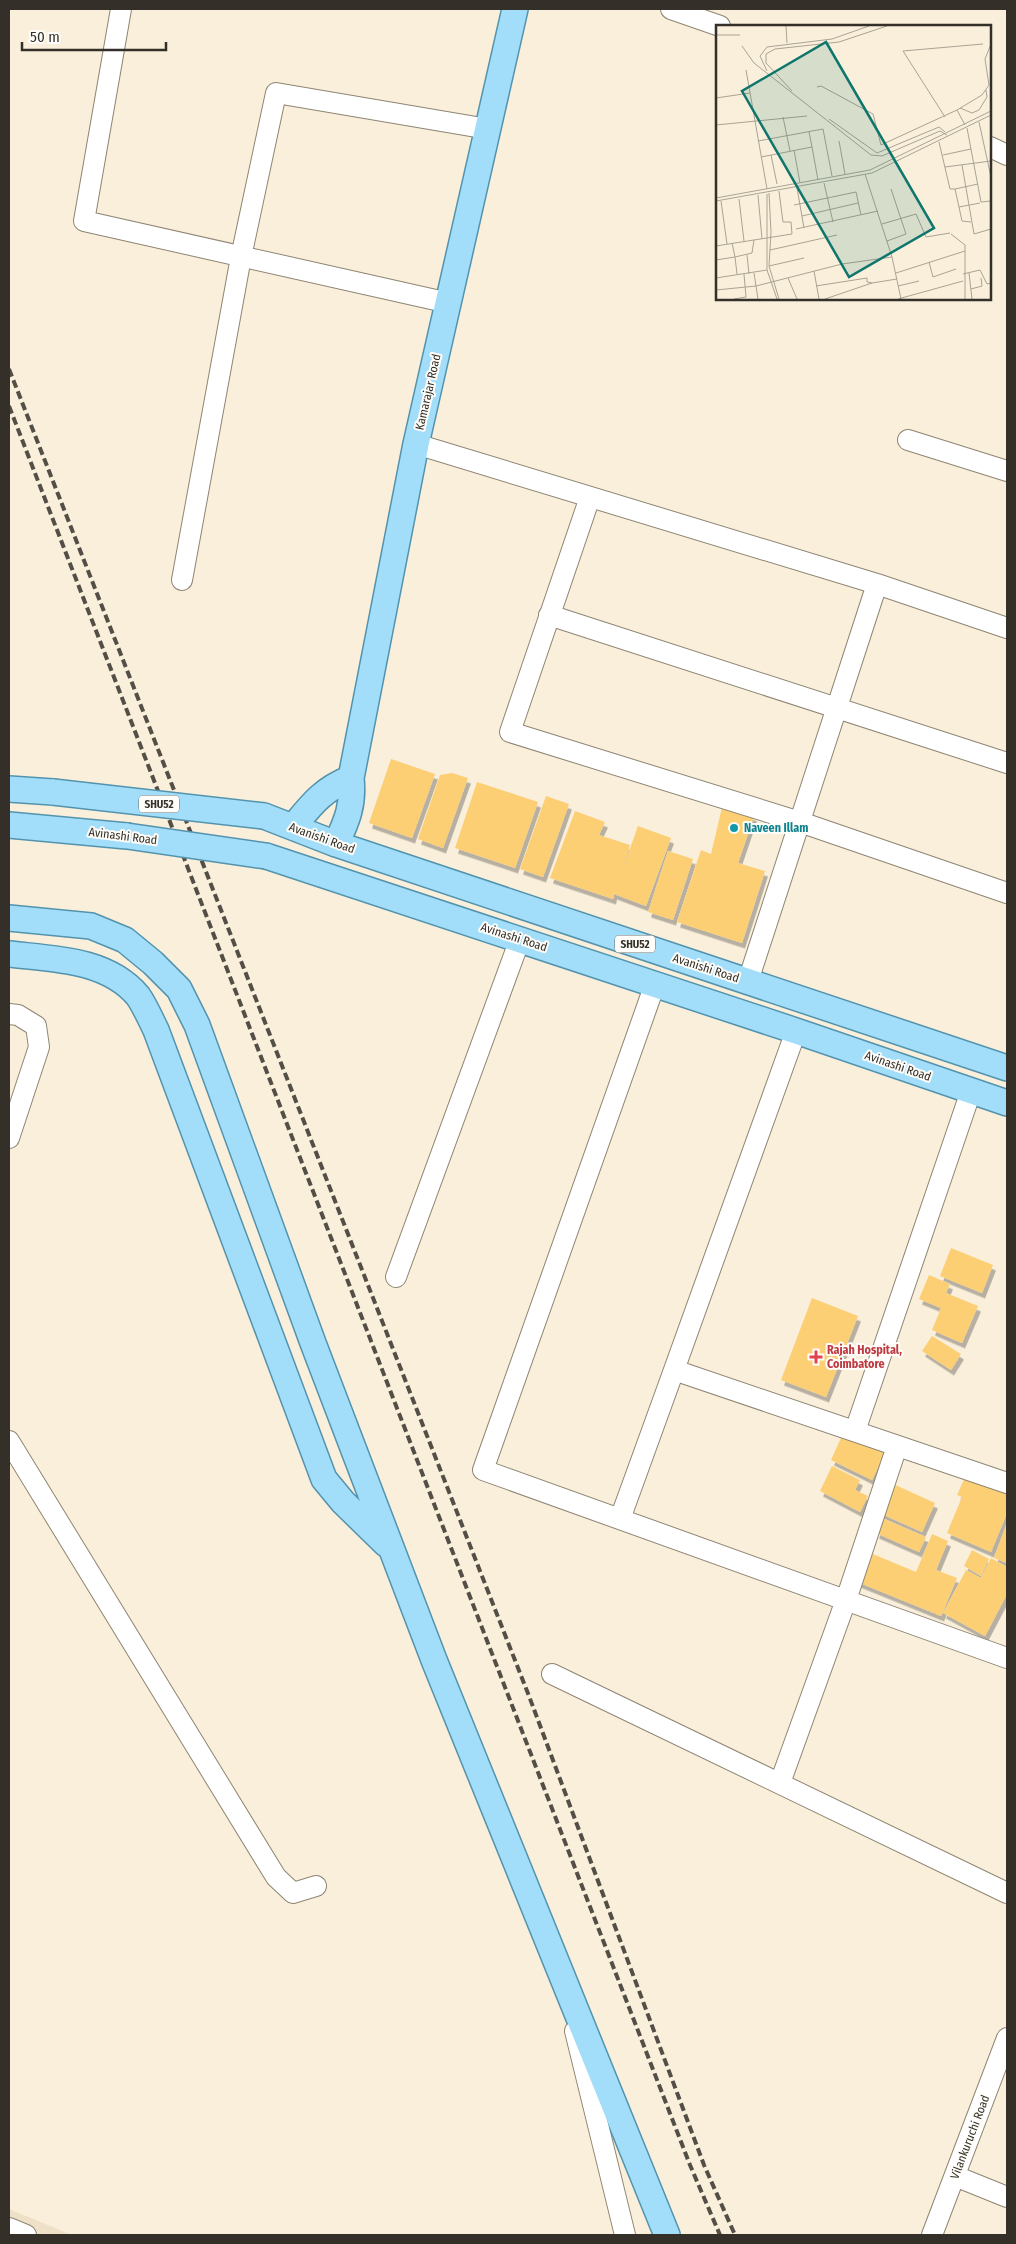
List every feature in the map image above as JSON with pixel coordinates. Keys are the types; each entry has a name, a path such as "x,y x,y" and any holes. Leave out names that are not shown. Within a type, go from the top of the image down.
{"main road":[{"name":"Kamarajar Road","path":"336,844 350,814 353,796 351,778 416,444 515,9"},
{"path":"293,828 317,797 333,785 351,778"},
{"name":"Avanishi Road","path":"9,789 53,792 264,816 336,844 1007,1068"},
{"name":"Avinashi Road","path":"9,825 127,836 266,856 796,1030 1007,1103"},
{"path":"9,918 91,926 125,940 153,963 179,990 197,1025 434,1660 667,2235"},
{"path":"9,954 90,965 117,978 138,997 156,1030 324,1479 343,1502 393,1552"},
{"path":"680,992 689,962"},
{"path":"841,1046 852,1016"}],"street":[{"path":"121,9 84,221 448,303"},
{"path":"670,9 717,25"},
{"path":"182,580 241,257 276,93 488,128"},
{"path":"991,148 1007,156"},
{"path":"908,440 1007,471"},
{"path":"416,444 877,584 1007,628"},
{"path":"590,497 510,732 800,822 1007,893"},
{"path":"748,981 877,584"},
{"path":"549,615 1007,763"},
{"path":"396,1277 520,939"},
{"path":"655,984 483,1470 1007,1658"},
{"path":"9,1014 18,1015 36,1026 39,1047 9,1138"},
{"path":"620,1519 796,1030"},
{"path":"855,1431 971,1091"},
{"path":"674,1370 1007,1483"},
{"path":"9,1441 276,1877 293,1893 316,1886"},
{"path":"780,1783 846,1600 897,1446"},
{"path":"552,1674 1007,1893"},
{"path":"561,1974 625,2235"},
{"name":"Vilankuruchi Road","path":"932,2235 1007,2038"},
{"path":"955,2176 1007,2197"},
{"path":"9,2228 26,2235"}],"shaded area":[{"path":"9,2209 72,2235 9,2235"}],"building":[{"path":"391,759 435,774 412,838 369,823"},
{"path":"452,773 468,778 443,848 418,839 440,775"},
{"path":"477,782 538,802 515,868 455,848"},
{"path":"546,796 569,804 543,877 520,869"},
{"path":"723,803 754,816 738,863 765,871 742,943 677,922 701,850 711,854"},
{"path":"575,811 605,822 599,835 630,845 622,871 638,826 671,838 646,906 614,894 613,899 550,878"},
{"path":"668,851 693,859 673,920 648,912"},
{"path":"951,1248 993,1265 982,1293 940,1276"},
{"path":"929,1275 950,1284 946,1293 978,1306 962,1343 932,1330 941,1308 919,1299"},
{"path":"812,1298 858,1316 826,1397 781,1380"},
{"path":"932,1336 961,1354 951,1370 922,1351"},
{"path":"845,1429 887,1449 872,1480 831,1460"},
{"path":"832,1466 860,1480 855,1490 868,1496 860,1512 820,1491"},
{"path":"966,1475 1007,1489 1007,1513 991,1552 947,1533 962,1497 957,1495"},
{"path":"891,1483 935,1503 922,1532 877,1512"},
{"path":"882,1518 926,1537 919,1552 876,1533"},
{"path":"1007,1523 1007,1563 994,1558"},
{"path":"932,1534 948,1541 936,1570 957,1578 941,1616 855,1581 868,1552 916,1572"},
{"path":"972,1550 989,1559 981,1576 964,1566"},
{"path":"991,1558 1007,1567 1007,1594 985,1636 943,1613 966,1570 981,1578"}],"railway":[{"path":"9,369 529,1696 704,2165 735,2235"},
{"path":"9,406 690,2165 720,2235"}],"place":[{"name":"Naveen Illam","path":"734,828"},
{"name":"Rajah Hospital, Coimbatore","path":"816,1357"}]}
